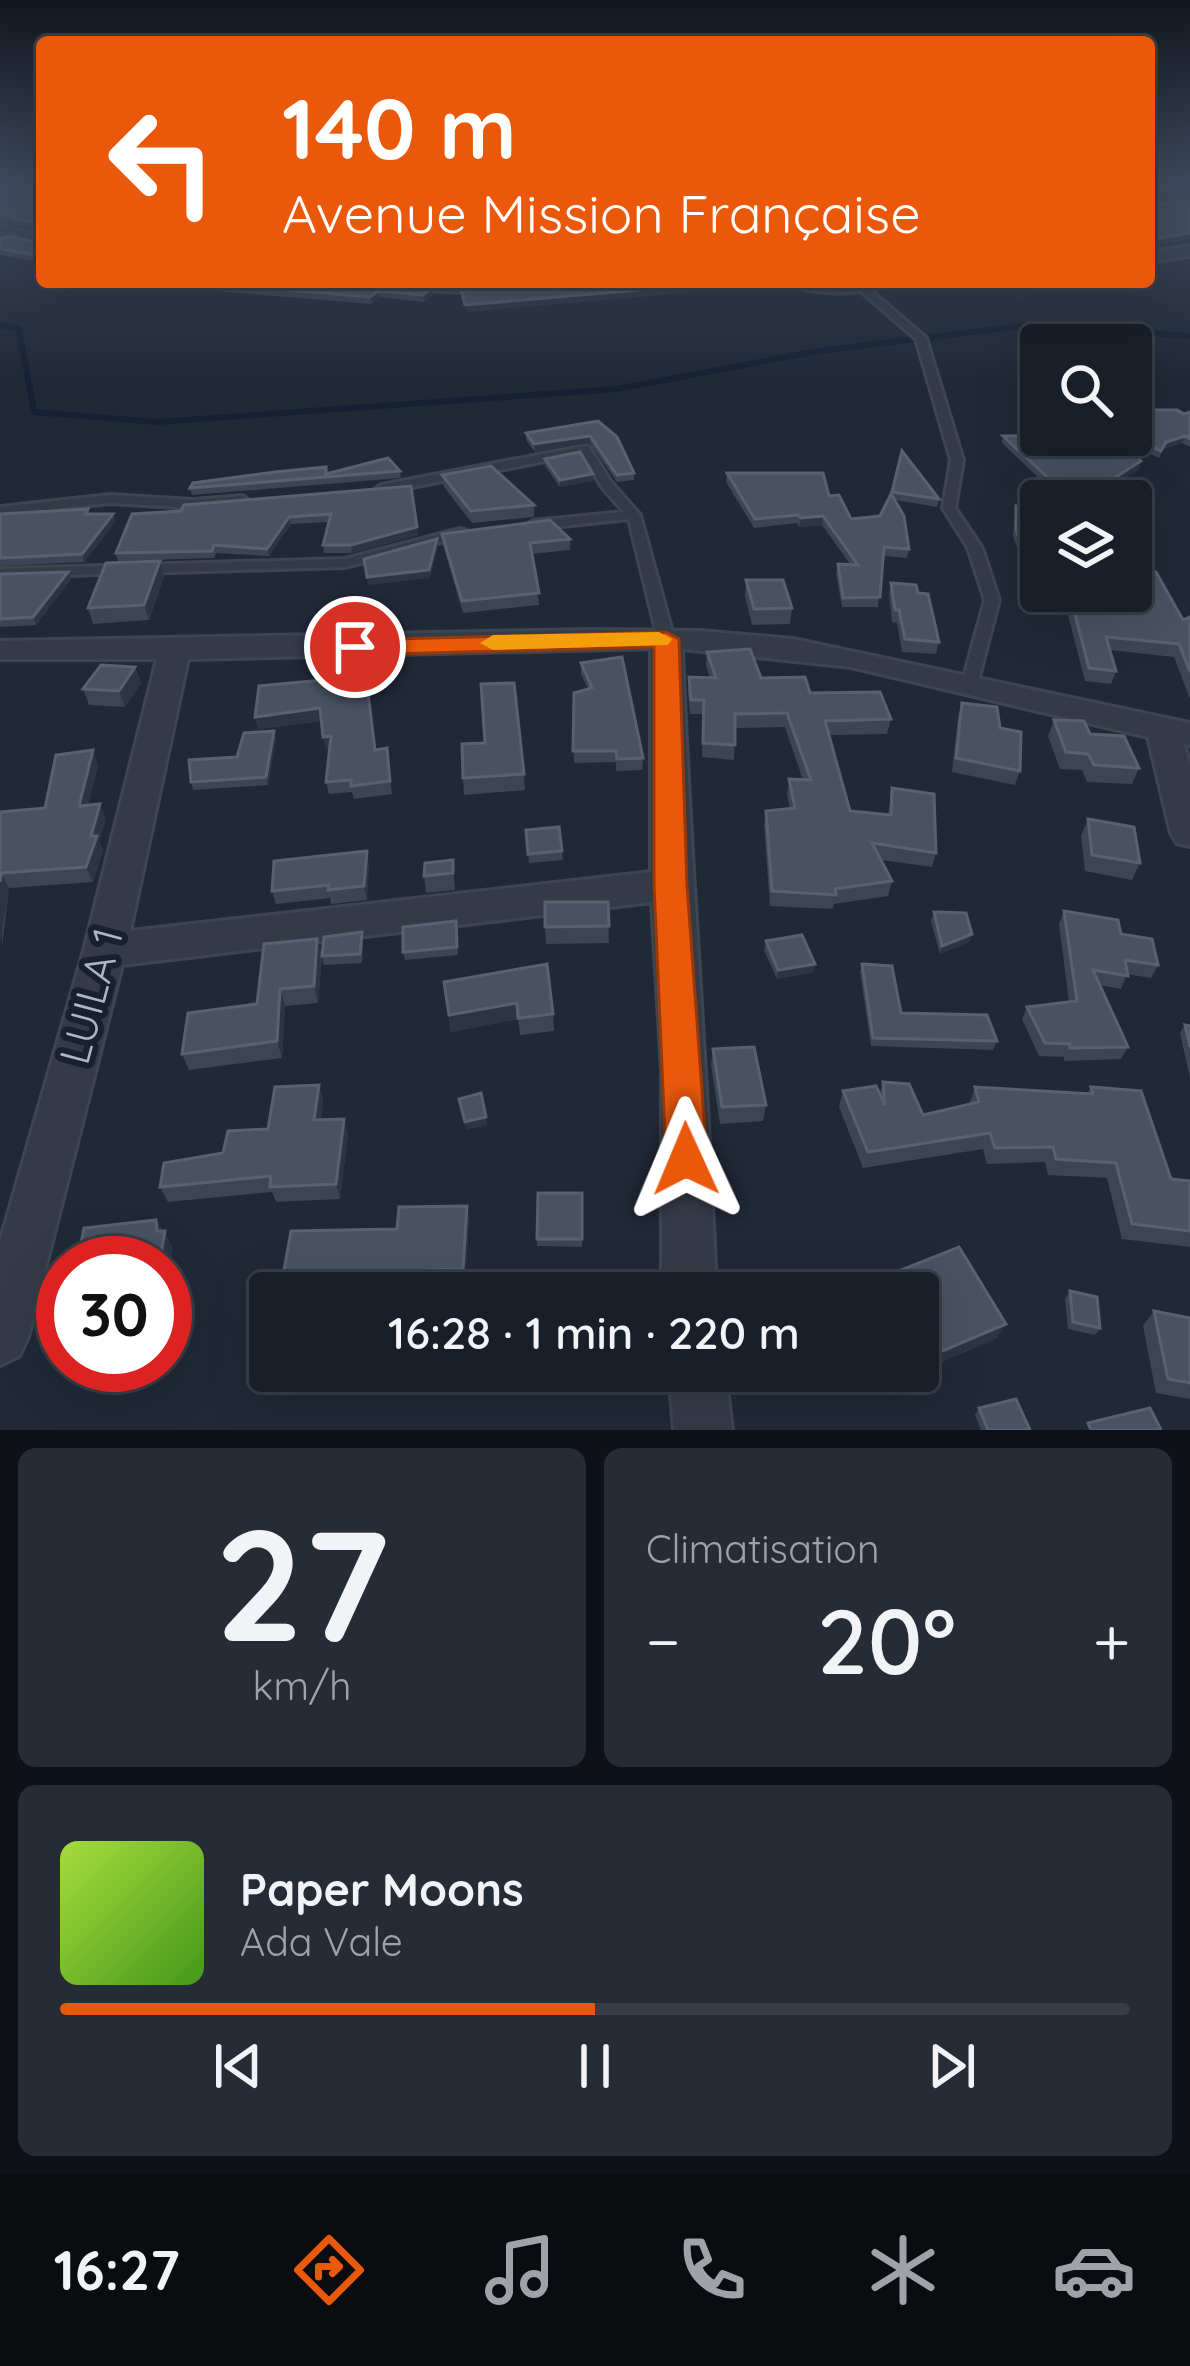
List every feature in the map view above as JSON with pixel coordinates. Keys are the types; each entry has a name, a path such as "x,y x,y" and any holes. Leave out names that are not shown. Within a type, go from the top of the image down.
{"street":[{"path":"1155,256 1190,251"},
{"path":"666,639 670,885 685,1071 689,1272"},
{"path":"0,650 174,653 666,639 801,652 887,666 1176,732 1190,833"},
{"name":"LUILA 1","path":"0,1337 105,950 174,653"},
{"path":"105,950 670,885"},
{"path":"699,1392 703,1430"}],"lane":[{"path":"873,288 922,338 957,460 950,508 975,548 992,600 969,688"},
{"path":"368,490 585,449 606,484 634,514 666,639"},
{"path":"0,511 110,500 193,504 255,499"},
{"path":"517,527 634,514"},
{"path":"0,573 345,563 470,532"}],"building":[{"path":"264,288 431,288 423,295 378,291 370,297"},
{"path":"514,288 663,288 465,305 461,290"},
{"path":"1152,410 1190,412 1190,439 1166,442 1161,451 1152,446"},
{"path":"598,421 617,437 634,473 617,475 590,436 534,444 526,433"},
{"path":"1003,436 1020,436 1020,452"},
{"path":"902,451 939,499 892,492"},
{"path":"580,452 593,474 560,480 545,459"},
{"path":"1025,456 1136,456 1141,461 1111,480 1050,480"},
{"path":"388,458 400,471 190,488 193,483 275,472 326,467 326,474"},
{"path":"491,466 534,505 471,511 442,475"},
{"path":"727,473 823,473 829,496 839,495 851,519 880,516 891,494 904,516 909,549 884,547 880,597 843,598 838,564 858,565 823,516 755,519"},
{"path":"411,486 417,527 351,545 323,545 331,514 289,517 267,549 214,545 212,551 116,553 132,514 181,511 184,505"},
{"path":"1016,506 1020,507 1020,541"},
{"path":"88,509 86,514 113,514 82,554 0,558 0,514"},
{"path":"550,520 570,539 530,543 539,593 462,601 442,534"},
{"path":"437,539 429,570 367,577 364,559"},
{"path":"160,561 144,605 88,608 106,563"},
{"path":"68,572 33,617 0,619 0,574"},
{"path":"1152,572 1156,572 1183,620 1190,617 1190,672 1179,644 1106,637 1116,671 1089,668 1074,612 1152,612"},
{"path":"746,580 783,580 792,608 754,609"},
{"path":"891,583 916,585 918,593 928,594 939,642 905,639"},
{"path":"750,649 761,678 805,677 810,693 880,692 891,719 825,721 850,811 891,815 892,788 934,794 936,853 872,843 892,881 835,889 836,895 772,891 766,811 795,808 789,779 811,780 787,713 735,714 735,745 703,743 704,700 691,700 689,677 716,678 707,652"},
{"path":"363,652 375,750 387,748 390,781 351,786 351,780 326,782 331,736 323,737 320,708 255,717 259,686 323,680 322,657"},
{"path":"622,657 643,758 617,759 616,751 573,751 574,693 592,688 581,663"},
{"path":"101,665 135,667 119,691 83,689"},
{"path":"514,683 524,774 463,778 462,744 485,743 481,684"},
{"path":"962,703 997,707 1000,728 1021,732 1020,771 956,758"},
{"path":"1054,720 1084,721 1090,734 1124,736 1139,768 1094,765 1088,754 1066,752"},
{"path":"274,731 266,777 191,782 189,760 237,757 244,733"},
{"path":"93,750 79,806 100,804 91,836 97,836 86,867 1,873 0,882 0,812 45,808 56,755"},
{"path":"1088,819 1134,827 1140,863 1092,855"},
{"path":"559,827 562,851 528,854 526,830"},
{"path":"367,851 364,886 272,891 274,861"},
{"path":"453,860 453,873 424,876 425,863"},
{"path":"545,902 608,902 609,926 545,927"},
{"path":"1064,911 1118,920 1121,934 1152,939 1158,965 1125,960 1128,976 1093,970 1128,1047 1070,1048 1070,1044 1045,1043 1027,1007 1077,1001"},
{"path":"934,912 966,913 972,934 942,946"},
{"path":"456,921 457,947 403,952 403,927"},
{"path":"362,932 360,954 322,956 324,937"},
{"path":"802,935 815,964 778,970 766,941"},
{"path":"317,939 314,986 280,989 277,1041 182,1054 188,1013 257,1004 264,944"},
{"path":"547,964 553,1014 518,1018 517,1003 449,1015 444,982"},
{"path":"862,964 892,966 901,1013 987,1015 997,1041 873,1038"},
{"path":"754,1047 766,1105 722,1107 713,1049"},
{"path":"883,1082 909,1084 923,1115 979,1102 975,1087 1093,1094 1091,1087 1141,1091 1171,1179 1190,1181 1190,1231 1132,1224 1116,1163 1056,1159 1053,1147 995,1148 990,1133 868,1152 843,1091 876,1086 885,1105"},
{"path":"319,1085 314,1120 344,1119 336,1184 270,1187 271,1176 160,1187 164,1163 223,1153 228,1131 268,1129 275,1087"},
{"path":"481,1093 486,1117 465,1122 459,1099"},
{"path":"538,1193 582,1193 582,1239 537,1239"},
{"path":"467,1206 463,1269 284,1272 291,1231 397,1229 399,1207"},
{"path":"156,1220 157,1231 165,1231 164,1236 82,1236 84,1228"},
{"path":"959,1247 1006,1324 939,1352 939,1272 896,1272"},
{"path":"1070,1291 1097,1297 1100,1328 1073,1322"},
{"path":"1154,1311 1190,1318 1190,1383 1168,1379"},
{"path":"1016,1399 1030,1430 988,1430 979,1408"},
{"path":"1150,1408 1161,1430 1091,1430 1088,1423"}],"waterway":[{"path":"0,325 19,329 34,412 157,422 617,389 818,351 1031,325 1190,336"}],"slow traffic":[{"path":"493,643 659,639"}],"route":[{"path":"355,647 666,639 670,885 685,1071 686,1159"}]}
